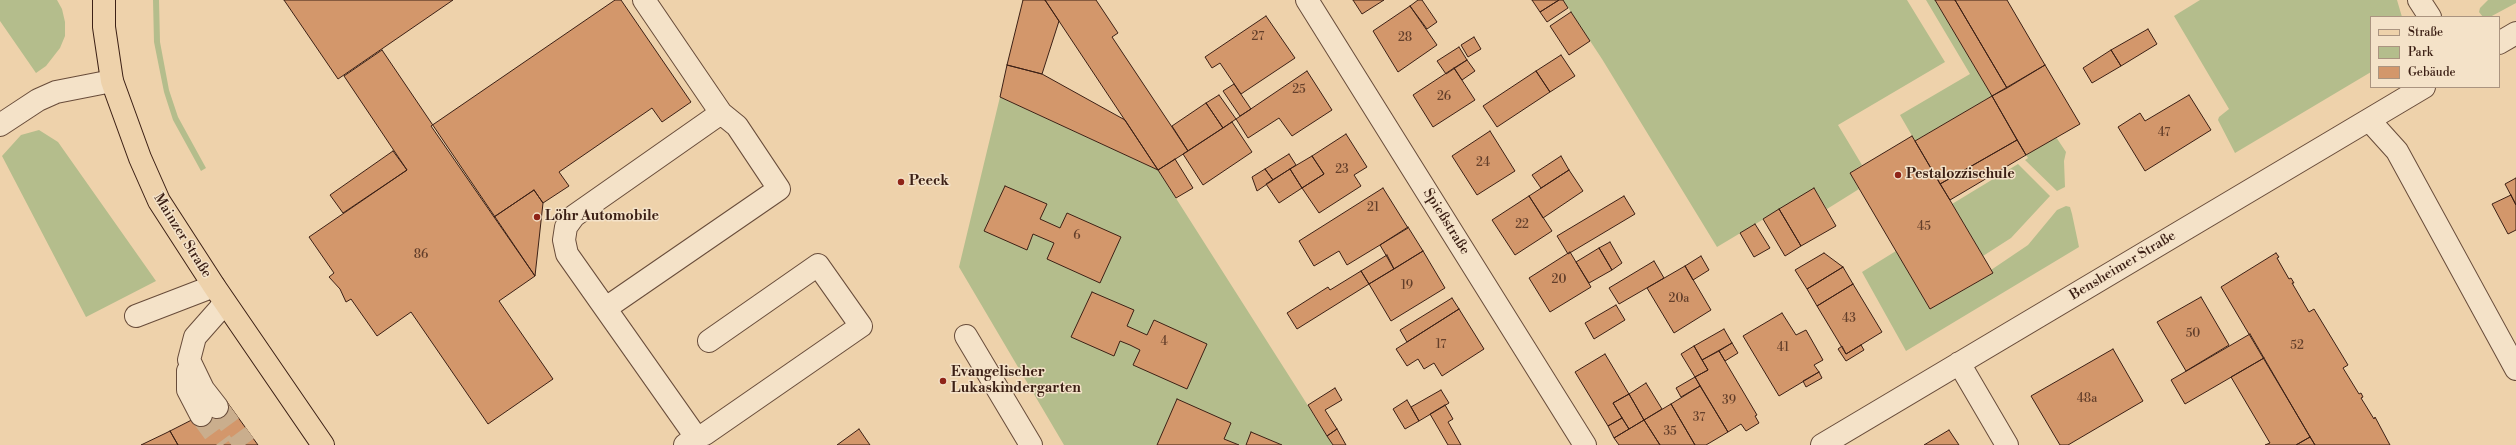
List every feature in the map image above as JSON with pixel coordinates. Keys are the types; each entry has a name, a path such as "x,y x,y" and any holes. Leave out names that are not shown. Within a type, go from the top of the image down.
{"main road":[{"name":"Mainzer Straße","path":"104,0 104,27 112,81 140,158 159,201 219,295 323,445"}],"street":[{"path":"606,308 779,189 736,126 721,113 644,0"},
{"name":"Spießstraße","path":"1307,0 1585,445"},
{"path":"2419,0 2429,16"},
{"path":"2500,42 2516,33"},
{"path":"0,125 38,100 56,92 112,81"},
{"name":"Bensheimer Straße","path":"1822,445 2422,88"},
{"path":"709,341 818,265 861,326 705,434 690,441 606,308 568,254 564,240 566,227 574,216 721,113"},
{"path":"2369,120 2397,151 2516,369"},
{"path":"136,316 219,295"},
{"path":"209,411 188,390 189,360 195,337 219,295"},
{"path":"966,336 1031,445"},
{"path":"1959,363 2007,445"}],"green space":[{"path":"0,0 57,0 62,9 65,22 65,36 60,48 46,66 36,73 0,21"},
{"path":"153,0 159,0 160,42 169,90 178,117 206,168 201,171 173,120 164,92 154,42"},
{"path":"1563,0 1907,0 1945,62 1838,125 1862,165 1850,173 1859,189 1827,209 1814,189 1717,247 1602,59"},
{"path":"1926,0 1935,0 1992,96 1915,141 1900,115 1970,74"},
{"path":"2200,0 2397,0 2402,16 2370,16 2370,73 2235,153 2218,120 2219,117 2229,109 2174,16"},
{"path":"2488,0 2516,0 2516,3 2492,16 2482,16 2479,12 2480,8"},
{"path":"1000,97 1158,170 1333,445 1064,445 959,267"},
{"path":"39,130 58,142 156,281 86,317 2,156 21,135"},
{"path":"2056,137 2066,152 2064,161 2065,187 2057,191 2025,160 2028,158 2026,155"},
{"path":"2018,164 2050,196 2011,238 1983,256 1952,204"},
{"path":"2066,206 2070,207 2079,247 1906,351 1862,272 1896,251 1930,309 1993,273 1991,270 2028,245 2057,210"}],"building":[{"path":"284,0 453,0 338,79"},
{"path":"615,0 621,0 691,102 662,122 652,108 559,172 569,186 543,203 534,190 494,217 431,126"},
{"path":"1023,0 1045,0 1059,21 1042,74 1007,65"},
{"path":"1045,0 1096,0 1118,33 1112,37 1188,151 1158,170"},
{"path":"1353,0 1384,0 1362,14"},
{"path":"1418,0 1422,0 1437,22 1427,29 1410,6"},
{"path":"1532,0 1559,0 1540,12"},
{"path":"1559,0 1563,0 1568,8 1547,22 1540,12"},
{"path":"1935,0 1955,0 2007,88 1992,96"},
{"path":"1955,0 2007,0 2045,65 2007,88"},
{"path":"1410,6 1437,45 1398,72 1373,31"},
{"path":"1571,12 1590,41 1569,55 1550,26"},
{"path":"1266,16 1295,58 1241,94 1220,63 1212,68 1205,57"},
{"path":"2148,29 2157,44 2121,66 2111,50"},
{"path":"1474,37 1481,49 1468,57 1461,45"},
{"path":"1459,47 1467,60 1446,74 1437,61"},
{"path":"382,50 535,276 499,301 553,379 488,424 411,312 377,336 351,299 346,302 340,289 329,277 334,273 309,237 407,170 344,76"},
{"path":"2111,50 2121,66 2092,83 2083,68"},
{"path":"1561,55 1575,76 1550,92 1536,71"},
{"path":"1467,60 1475,71 1462,80 1454,68"},
{"path":"1007,65 1042,74 1125,120 1158,170 1000,97"},
{"path":"2045,65 2080,124 2026,155 1992,96"},
{"path":"1454,68 1475,100 1433,127 1413,95"},
{"path":"1307,71 1332,110 1292,136 1279,118 1248,138 1236,119"},
{"path":"1536,71 1550,92 1497,127 1483,106"},
{"path":"1234,84 1251,109 1240,116 1223,91"},
{"path":"1219,95 1236,119 1223,128 1206,103"},
{"path":"2189,95 2211,130 2145,171 2118,127 2140,113 2145,121"},
{"path":"1992,96 2017,140 1940,184 1915,141"},
{"path":"1206,103 1223,128 1188,151 1172,126"},
{"path":"1232,122 1252,152 1203,185 1183,154"},
{"path":"1490,131 1515,171 1477,195 1452,156"},
{"path":"1346,134 1367,167 1354,175 1361,186 1319,213 1302,188 1324,174 1312,156"},
{"path":"1912,136 1993,273 1930,309 1850,173"},
{"path":"2017,140 2026,155 1950,200 1940,184"},
{"path":"393,151 407,170 343,213 330,195"},
{"path":"1289,154 1296,165 1273,180 1265,169"},
{"path":"1312,156 1324,174 1302,188 1290,169"},
{"path":"1561,156 1569,170 1541,188 1532,175"},
{"path":"1175,159 1193,188 1176,198 1158,170"},
{"path":"1265,169 1273,180 1257,191 1252,177"},
{"path":"1290,169 1302,188 1279,203 1266,184"},
{"path":"1569,170 1583,191 1543,218 1529,196"},
{"path":"2516,178 2516,205 2505,184"},
{"path":"1005,186 1047,204 1040,219 1060,228 1067,213 1121,237 1100,283 1047,259 1054,243 1033,234 1027,250 984,231"},
{"path":"1383,188 1408,228 1347,265 1339,251 1314,266 1299,241"},
{"path":"1814,188 1836,226 1801,246 1779,209"},
{"path":"534,190 543,203 535,276 494,217"},
{"path":"2511,195 2516,205 2516,230 2508,234 2492,204"},
{"path":"1529,196 1552,231 1515,255 1492,220"},
{"path":"1624,196 1635,214 1568,254 1557,236"},
{"path":"1779,209 1801,246 1785,256 1763,219"},
{"path":"1755,224 1770,248 1754,257 1740,233"},
{"path":"1408,227 1423,251 1394,269 1380,245"},
{"path":"1610,242 1622,263 1612,270 1599,248"},
{"path":"1599,248 1612,270 1589,283 1576,262"},
{"path":"1423,251 1445,288 1391,321 1369,284"},
{"path":"1570,252 1591,287 1550,312 1529,278"},
{"path":"1824,253 1843,267 1807,289 1795,270"},
{"path":"2276,253 2279,257 2277,258 2289,279 2291,278 2294,283 2292,283 2309,312 2314,309 2348,365 2343,368 2359,394 2361,393 2363,397 2361,398 2374,419 2375,417 2390,445 2315,445 2221,287"},
{"path":"1387,255 1394,269 1369,284 1361,271"},
{"path":"1701,256 1709,270 1693,280 1685,266"},
{"path":"1654,261 1664,278 1619,304 1609,288"},
{"path":"1685,266 1711,310 1674,333 1647,288"},
{"path":"1843,267 1853,284 1817,306 1807,289"},
{"path":"1361,271 1369,284 1297,329 1287,313 1328,287 1330,290"},
{"path":"1853,284 1882,332 1846,354 1817,306"},
{"path":"1092,292 1134,310 1127,326 1147,335 1154,320 1207,344 1187,389 1133,365 1140,350 1130,345 1120,341 1114,356 1071,337"},
{"path":"2201,297 2229,345 2186,371 2157,322"},
{"path":"1452,298 1459,309 1407,342 1400,330"},
{"path":"1616,305 1625,320 1594,339 1585,323"},
{"path":"1459,309 1484,349 1442,376 1434,363 1424,369 1418,359 1407,366 1396,349"},
{"path":"1782,313 1796,335 1806,330 1823,360 1814,365 1819,372 1779,396 1743,336"},
{"path":"1724,329 1732,343 1702,360 1694,346"},
{"path":"2250,334 2264,358 2185,404 2171,380"},
{"path":"1732,343 1738,353 1725,361 1719,351"},
{"path":"1861,345 1864,350 1846,361 1838,349 1842,346 1846,354"},
{"path":"1694,346 1708,370 1695,377 1681,354"},
{"path":"2113,349 2143,401 2068,445 2060,445 2031,396"},
{"path":"1719,351 1757,415 1755,416 1759,423 1746,431 1741,424 1728,432 1695,377 1708,370 1702,360"},
{"path":"1605,354 1629,394 1613,403 1622,418 1608,426 1575,372"},
{"path":"2264,358 2310,437 2296,445 2265,445 2270,443 2231,377"},
{"path":"1819,372 1822,378 1806,387 1803,381"},
{"path":"1695,377 1700,386 1681,397 1676,388"},
{"path":"1646,383 1662,409 1644,420 1629,394"},
{"path":"1700,386 1728,432 1706,445 1695,445 1671,404"},
{"path":"1335,388 1342,400 1325,410 1337,429 1327,436 1308,405"},
{"path":"1441,390 1449,403 1419,421 1411,407"},
{"path":"1629,394 1644,420 1629,429 1613,403"},
{"path":"1177,399 1231,423 1224,439 1239,445 1157,445"},
{"path":"1407,400 1419,421 1405,429 1393,409"},
{"path":"227,402 258,445 178,445 170,431"},
{"path":"1671,404 1695,445 1660,445 1644,420"},
{"path":"1445,405 1453,419 1448,422 1461,445 1448,445 1430,414"},
{"path":"1622,418 1629,429 1614,438 1608,426"},
{"path":"1644,420 1660,445 1619,445 1614,438"},
{"path":"859,429 870,445 837,445"},
{"path":"1337,429 1346,445 1333,445 1327,436"},
{"path":"1949,430 1959,445 1924,445"},
{"path":"170,431 178,445 141,445 166,433"},
{"path":"1251,432 1282,445 1246,445"},
{"path":"2310,437 2315,445 2296,445"}],"tunnel":[{"path":"217,407 245,445"},
{"path":"201,415 223,445"}],"place":[{"name":"Pestalozzischule","path":"1898,175"},
{"name":"Peeck","path":"901,182"},
{"name":"Löhr Automobile","path":"537,217"},
{"name":"Evangelischer Lukaskindergarten","path":"943,381"}]}
